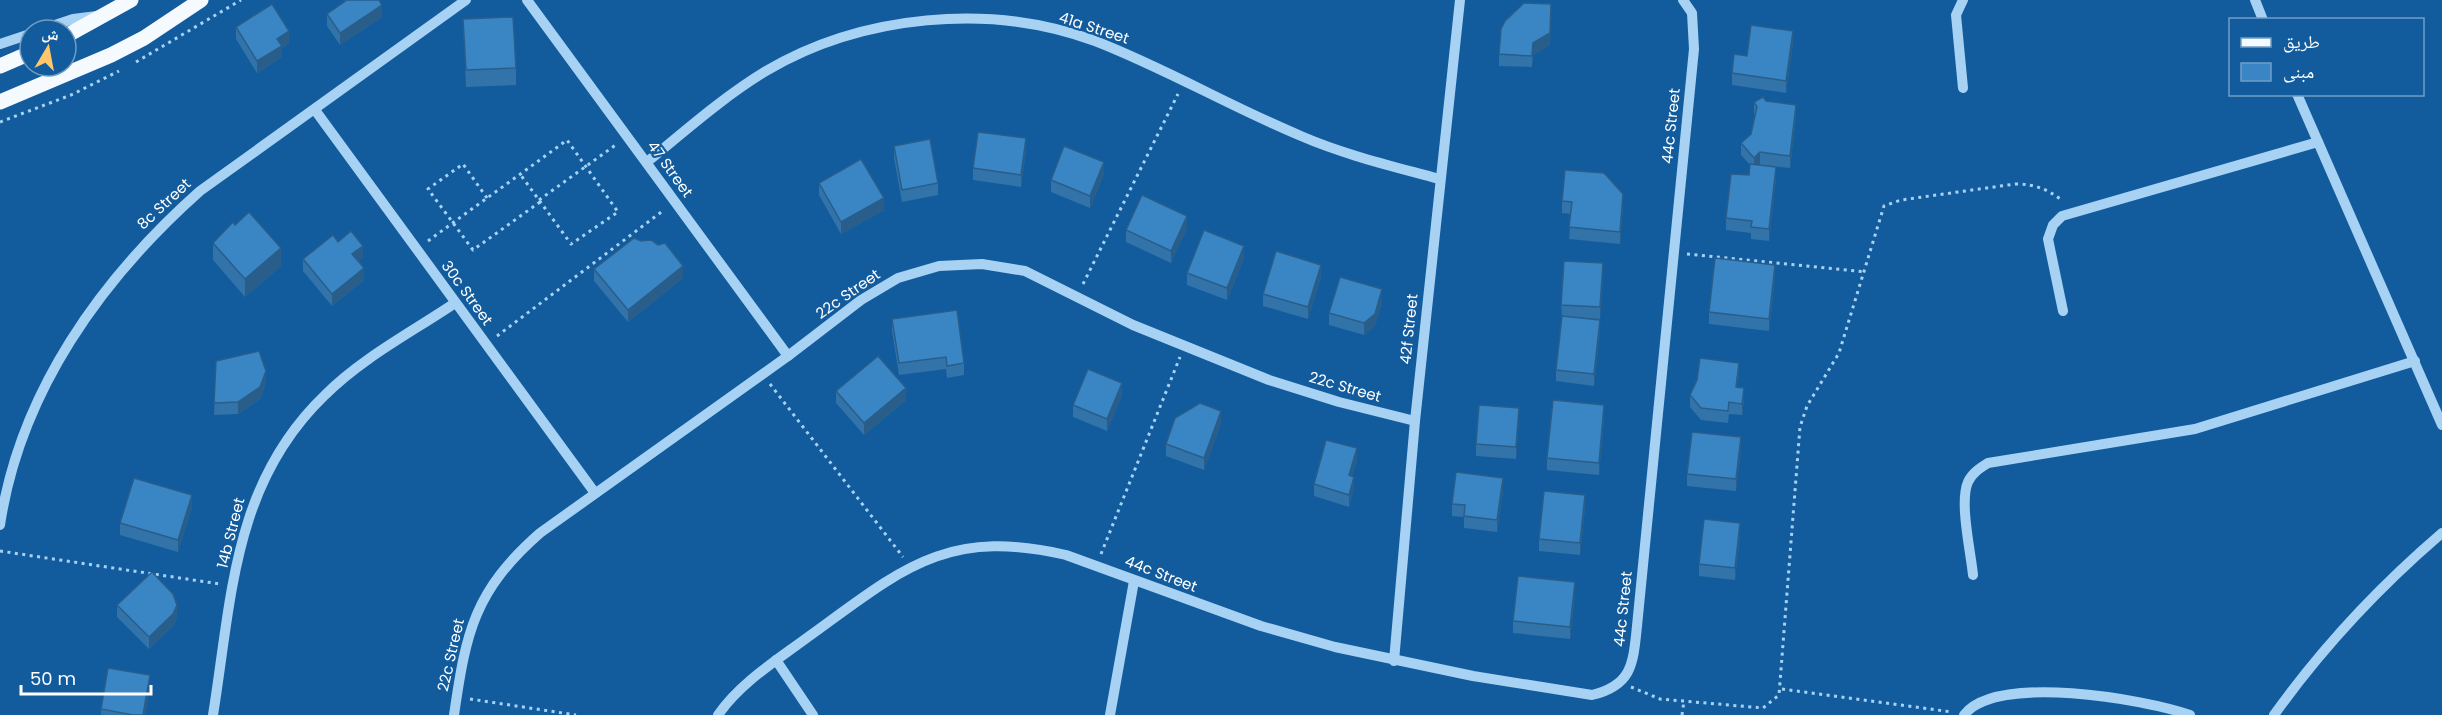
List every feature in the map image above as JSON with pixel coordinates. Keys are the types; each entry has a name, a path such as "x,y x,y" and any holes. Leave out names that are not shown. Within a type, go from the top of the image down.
{"main road":[{"path":"78,30 131,0"},
{"path":"0,102 111,55 144,38 201,0"},
{"path":"0,66 18,58"}],"street":[{"name":"8c Street","path":"0,525 30,422 70,339 100,296 162,225 200,191 466,0"},
{"name":"47 Street","path":"527,0 788,356"},
{"name":"42f Street","path":"1394,661 1439,179 1460,0"},
{"name":"44c Street","path":"718,715 744,687 776,660 909,566 954,550 994,545 1035,548 1066,555 1260,626 1394,661 1592,695 1609,691 1622,681 1631,667 1637,626 1695,30 1692,13 1683,0"},
{"path":"1963,0 1956,15 1963,88"},
{"path":"2255,0 2263,18"},
{"path":"78,18 106,15"},
{"name":"41a Street","path":"647,162 721,103 766,71 815,47 868,30 922,20 985,19 1035,26 1092,40 1301,136 1365,159 1439,179"},
{"path":"0,44 18,38"},
{"path":"2298,96 2442,425"},
{"name":"30c Street","path":"315,110 596,493"},
{"path":"2062,311 2048,239 2053,225 2062,216 2318,142"},
{"name":"22c Street","path":"454,715 466,648 476,615 492,584 514,556 540,533 763,375 861,300 898,278 939,266 982,264 1025,271 1184,347 1269,380 1415,421"},
{"name":"14b Street","path":"213,715 233,586 247,520 260,485 278,451 300,421 326,393 355,370 455,303"},
{"path":"1973,575 1964,495 1972,476 1988,463 2195,429 2415,362"},
{"path":"2274,715 2334,638 2442,532"},
{"path":"1110,715 1134,580"},
{"path":"776,660 813,715"},
{"path":"1964,715 1973,704 1985,699 2028,694 2075,694 2122,698 2190,715"}],"path":[{"path":"1077,296 1185,81"},
{"path":"487,198 463,164 428,189 473,250 628,136"},
{"path":"417,249 453,223 487,198 520,174 567,140 618,212 571,244 520,174"},
{"path":"1622,681 1649,696 1684,701 1763,708 1776,700 1782,689 1800,427 1807,406 1839,353 1866,272 1879,217 1884,206 1891,202 2015,184 2033,184 2048,190 2076,211"},
{"path":"486,344 675,201"},
{"path":"1674,253 1866,272"},
{"path":"1096,565 1184,347"},
{"path":"763,375 909,566"},
{"path":"0,551 233,586"},
{"path":"1782,689 1964,715"},
{"path":"457,697 576,715"},
{"path":"1682,715 1684,701"}],"building":[{"path":"347,0 379,0 382,5 340,33 327,14"},
{"path":"1524,3 1551,4 1550,33 1533,43 1532,56 1499,54 1501,29 1505,21"},
{"path":"272,4 289,31 277,39 282,46 257,61 236,27"},
{"path":"513,17 516,68 466,70 463,19"},
{"path":"1751,25 1793,31 1786,81 1732,73 1734,54 1747,56"},
{"path":"1763,97 1766,101 1796,105 1790,156 1760,152 1754,158 1741,143 1751,134 1757,107 1754,102"},
{"path":"978,132 1026,138 1021,175 973,168"},
{"path":"930,139 938,183 902,190 894,146"},
{"path":"1064,146 1104,162 1090,196 1051,180"},
{"path":"861,159 884,198 841,222 819,183"},
{"path":"1750,164 1776,167 1769,229 1751,227 1752,221 1726,218 1731,174 1749,175"},
{"path":"1565,170 1604,173 1623,194 1620,232 1569,227 1572,202 1562,201"},
{"path":"1142,195 1187,216 1171,251 1126,230"},
{"path":"249,212 281,248 245,279 213,243 233,222 235,225"},
{"path":"1204,230 1244,246 1227,288 1187,273"},
{"path":"351,231 363,246 352,254 364,268 332,294 303,259 333,235 338,242"},
{"path":"634,238 641,241 651,240 658,245 665,243 683,266 628,310 594,269"},
{"path":"1276,251 1321,265 1308,307 1263,294"},
{"path":"1715,258 1775,265 1769,319 1709,312"},
{"path":"1564,261 1603,263 1600,307 1561,305"},
{"path":"1340,277 1382,289 1375,314 1364,323 1329,313"},
{"path":"957,310 964,363 947,366 946,357 899,363 892,319"},
{"path":"1562,316 1600,320 1594,374 1556,370"},
{"path":"259,351 266,371 260,387 238,402 214,403 216,361"},
{"path":"878,356 906,388 864,423 836,391"},
{"path":"1700,358 1739,363 1736,387 1744,388 1742,404 1729,402 1728,411 1701,408 1690,395 1697,380"},
{"path":"1088,369 1122,383 1107,419 1073,405"},
{"path":"1553,400 1604,405 1599,463 1547,458"},
{"path":"1200,403 1221,411 1204,458 1166,444 1175,418"},
{"path":"1479,405 1519,408 1516,447 1476,444"},
{"path":"1692,432 1741,437 1736,479 1687,474"},
{"path":"1326,440 1357,448 1349,475 1354,477 1349,495 1314,484"},
{"path":"1456,472 1503,478 1497,520 1464,516 1465,505 1452,504"},
{"path":"134,478 192,495 178,540 120,523"},
{"path":"1544,491 1585,495 1580,543 1539,539"},
{"path":"1704,519 1740,523 1735,568 1699,564"},
{"path":"152,572 173,594 177,605 173,614 149,637 117,605"},
{"path":"1518,576 1575,582 1570,627 1513,621"},
{"path":"108,668 150,675 143,715 101,709"}]}
